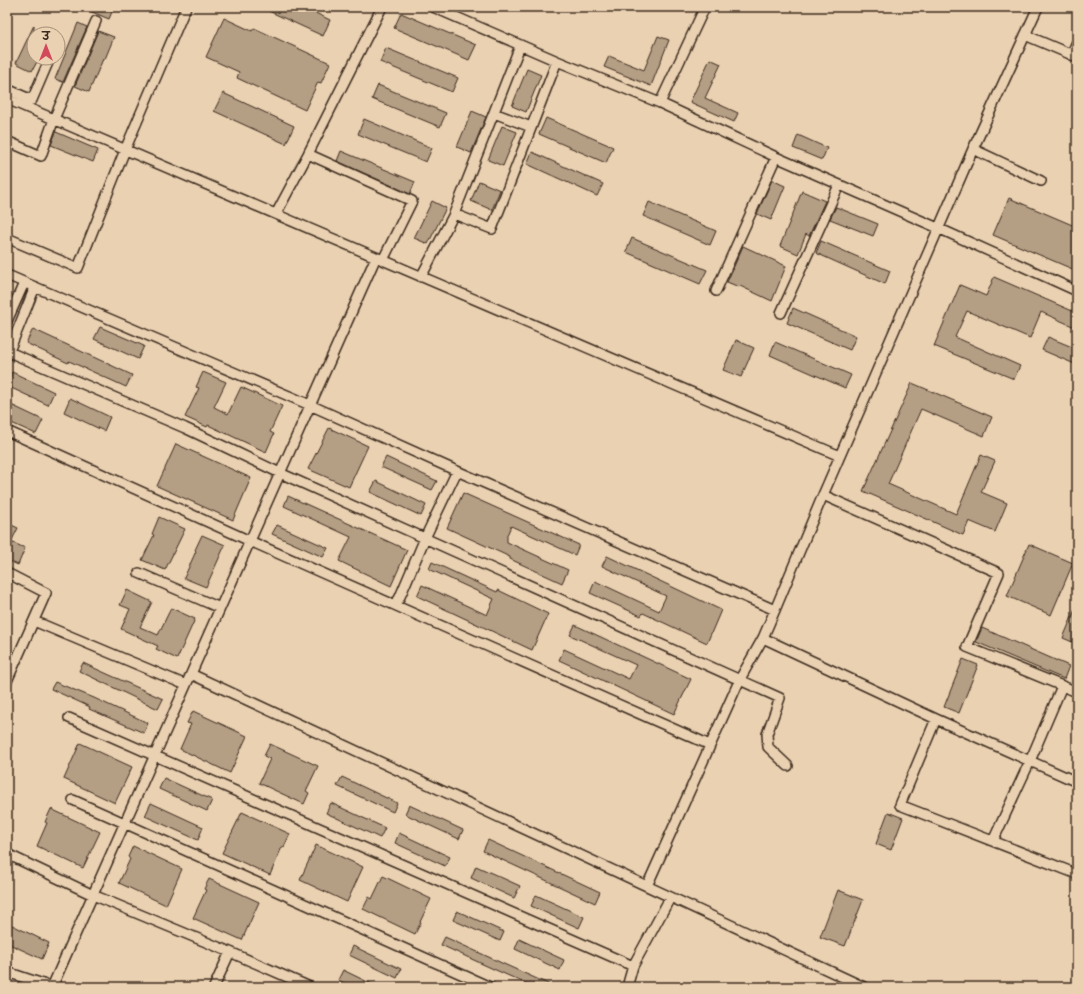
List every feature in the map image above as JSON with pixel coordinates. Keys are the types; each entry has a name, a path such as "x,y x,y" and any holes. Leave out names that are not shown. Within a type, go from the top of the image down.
{"street":[{"path":"7,238 78,268 125,150 186,7"},
{"path":"276,214 382,7"},
{"path":"433,7 520,46 660,104 1077,291"},
{"path":"660,104 705,7"},
{"path":"647,886 740,679 763,638 776,610 823,495 938,228 1038,7"},
{"path":"7,141 41,156 54,119 96,21"},
{"path":"1025,35 1074,56 1077,42"},
{"path":"421,277 454,214 520,46"},
{"path":"454,214 492,229 556,61"},
{"path":"7,89 32,100 47,66"},
{"path":"7,99 840,456"},
{"path":"494,113 531,127"},
{"path":"973,149 1041,181"},
{"path":"7,972 54,986 124,823 310,405 379,259 412,201 308,154"},
{"path":"716,291 776,157"},
{"path":"782,313 839,185"},
{"path":"7,275 310,405 457,472 776,610"},
{"path":"7,321 24,282"},
{"path":"35,287 8,354 185,428 280,473 780,698 766,734 768,747 788,766"},
{"path":"7,431 250,541 710,745"},
{"path":"394,604 399,599 425,538 457,472"},
{"path":"823,495 999,573 966,647 1077,692"},
{"path":"7,573 46,593 7,681"},
{"path":"139,574 220,608"},
{"path":"34,621 186,685"},
{"path":"763,638 1077,782"},
{"path":"191,674 647,886 854,985 864,987"},
{"path":"993,841 1030,761 1062,686"},
{"path":"69,718 632,966"},
{"path":"936,718 900,805 1077,874"},
{"path":"73,800 490,987"},
{"path":"7,854 93,894 310,987"},
{"path":"627,987 632,966 670,898"},
{"path":"214,987 230,952"}],"building":[{"path":"80,7 114,7 109,19"},
{"path":"260,7 303,7 330,20 323,36"},
{"path":"401,13 476,45 469,60 394,28"},
{"path":"224,18 252,31 254,28 330,63 321,83 318,82 305,110 237,78 239,72 206,57"},
{"path":"78,23 87,27 63,82 55,79 60,66 66,66 66,52"},
{"path":"98,31 114,37 89,92 75,86"},
{"path":"658,36 669,40 651,86 604,67 609,56 644,70"},
{"path":"26,42 26,66 35,66 32,71 16,63"},
{"path":"386,48 458,78 452,92 380,62"},
{"path":"710,59 721,64 705,98 738,113 734,122 690,102"},
{"path":"527,69 541,75 526,112 512,106"},
{"path":"378,85 446,113 440,127 372,99"},
{"path":"223,93 294,126 286,144 214,111"},
{"path":"472,111 486,117 471,153 457,147"},
{"path":"546,118 613,147 606,163 539,134"},
{"path":"364,119 432,148 426,162 358,134"},
{"path":"502,126 517,132 503,166 488,160"},
{"path":"56,132 98,150 93,162 51,145"},
{"path":"798,135 827,148 822,160 793,148"},
{"path":"341,151 415,182 410,194 337,161"},
{"path":"532,152 603,184 597,196 527,164"},
{"path":"772,180 785,186 771,220 757,214"},
{"path":"479,181 500,190 492,210 471,201"},
{"path":"802,191 825,201 809,236 806,234 798,254 780,246"},
{"path":"1009,198 1077,227 1077,271 993,235"},
{"path":"432,201 446,208 428,244 414,238"},
{"path":"649,202 716,231 710,245 643,216"},
{"path":"836,207 878,224 873,236 830,219"},
{"path":"632,238 707,270 700,284 626,252"},
{"path":"821,241 890,271 885,284 816,253"},
{"path":"743,246 786,266 772,301 740,286 739,287 727,282"},
{"path":"994,277 1077,313 1077,328 1041,312 1030,338 967,311 955,337 1020,366 1014,379 934,346 960,285 986,296"},
{"path":"793,308 856,336 850,350 787,323"},
{"path":"100,327 144,346 138,359 94,339"},
{"path":"33,329 132,375 126,387 69,361 68,363 26,343"},
{"path":"1048,337 1077,349 1077,365 1042,350"},
{"path":"736,340 754,348 741,377 723,370"},
{"path":"775,342 851,375 845,388 770,355"},
{"path":"12,372 54,392 48,405 7,386"},
{"path":"203,372 226,382 214,407 228,414 241,387 282,406 270,432 274,434 266,452 208,425 207,427 185,417 199,388 196,387"},
{"path":"912,383 992,417 984,436 921,409 888,484 956,514 981,455 995,461 981,492 1007,503 995,532 969,521 963,535 863,491"},
{"path":"70,398 110,417 104,431 64,412"},
{"path":"7,403 43,420 36,434 7,421"},
{"path":"329,428 368,446 349,487 308,469"},
{"path":"176,444 251,478 233,520 157,486"},
{"path":"386,457 437,481 432,490 381,467"},
{"path":"376,481 426,505 421,516 370,492"},
{"path":"463,493 579,545 575,555 511,526 507,535 507,542 568,570 562,583 447,528"},
{"path":"288,496 407,550 391,586 339,561 351,537 284,506"},
{"path":"159,517 185,529 165,570 142,560 154,535 152,534"},
{"path":"7,523 18,528 11,542 25,548 18,565 7,560"},
{"path":"277,525 328,548 323,557 272,534"},
{"path":"202,535 225,545 206,587 184,578"},
{"path":"1029,544 1073,563 1051,615 1007,596"},
{"path":"607,556 721,610 707,643 643,613 641,616 590,593 595,581 659,611 666,596 602,566"},
{"path":"432,562 497,592 498,590 548,614 532,650 417,596 422,585 487,615 494,599 429,569"},
{"path":"127,590 152,602 140,627 158,635 171,608 195,619 177,659 156,649 158,646 121,629 130,609 120,605"},
{"path":"1077,605 1077,644 1063,638"},
{"path":"575,625 691,679 674,714 559,660 564,649 629,679 636,665 570,635"},
{"path":"982,628 1069,666 1064,679 976,642"},
{"path":"963,659 978,665 959,713 944,707"},
{"path":"83,663 163,699 158,709 79,671"},
{"path":"55,682 148,723 144,733 89,709 90,707 51,689"},
{"path":"193,711 247,736 230,773 180,749 191,724 187,723"},
{"path":"80,743 132,767 115,803 64,779"},
{"path":"270,744 318,766 306,791 309,793 304,804 259,783 270,759 264,756"},
{"path":"342,777 397,803 393,812 337,786"},
{"path":"164,778 212,800 207,811 159,789"},
{"path":"151,803 203,827 198,840 145,816"},
{"path":"331,803 385,828 380,838 326,813"},
{"path":"409,805 463,830 459,839 405,814"},
{"path":"51,809 100,832 83,868 37,846 47,823 45,822"},
{"path":"242,812 290,834 284,847 282,847 270,875 222,853"},
{"path":"888,812 903,818 891,850 876,844"},
{"path":"399,833 450,857 445,866 395,843"},
{"path":"488,840 600,892 595,903 483,851"},
{"path":"316,845 363,867 347,902 300,880"},
{"path":"133,846 182,869 166,905 119,883 130,859 128,857"},
{"path":"476,866 520,886 514,898 471,878"},
{"path":"383,876 431,899 415,934 363,909 369,897 372,899"},
{"path":"209,879 259,902 242,940 193,918 206,890 204,889"},
{"path":"838,890 863,900 845,946 820,937"},
{"path":"536,895 584,917 579,928 531,906"},
{"path":"457,911 504,932 500,941 453,920"},
{"path":"12,925 49,943 42,959 7,943 7,936"},
{"path":"445,937 555,987 534,987 489,967 441,945"},
{"path":"519,939 564,960 560,970 515,949"},
{"path":"353,946 401,969 397,978 349,955"},
{"path":"343,970 378,987 354,987 338,980"}]}
